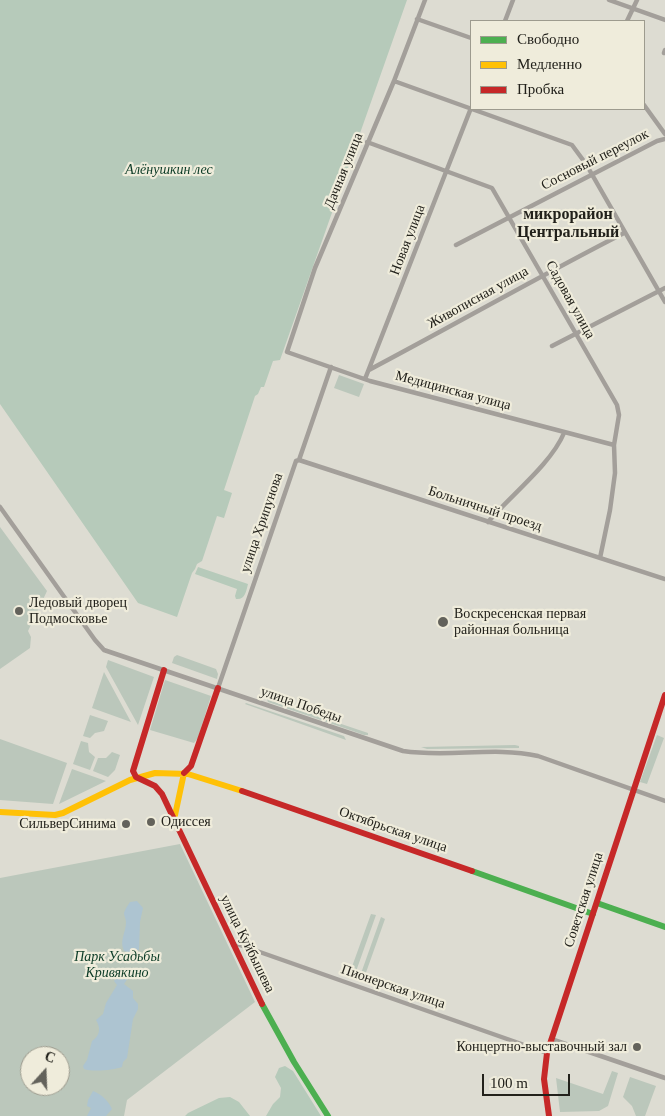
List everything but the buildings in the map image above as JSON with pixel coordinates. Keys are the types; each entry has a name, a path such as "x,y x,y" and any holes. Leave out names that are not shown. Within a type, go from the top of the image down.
{"street":[{"name":"Дачная улица","path":"287,352 315,268 394,81 425,0"},
{"path":"505,20 513,0"},
{"path":"609,0 665,20"},
{"path":"627,20 637,0"},
{"path":"418,19 470,38"},
{"path":"394,81 470,109"},
{"path":"645,106 665,134"},
{"name":"Новая улица","path":"365,379 471,110"},
{"path":"474,110 572,145 580,154 665,302"},
{"name":"Сосновый переулок","path":"456,245 657,141 665,139"},
{"name":"Садовая улица","path":"367,142 492,188 617,406 618,424 614,445 615,473 610,510 600,558"},
{"name":"Живописная улица","path":"369,370 624,233"},
{"path":"552,346 665,288"},
{"name":"Медицинская улица","path":"287,352 365,379 614,445"},
{"name":"улица Хрипунова","path":"218,688 296,461 299,460 331,367"},
{"path":"488,522 542,466 564,433"},
{"name":"Больничный проезд","path":"299,460 665,579"},
{"name":"улица Победы","path":"0,507 100,647 109,652 403,752 427,754 522,753 538,756 665,801"},
{"path":"136,778 133,771 164,670"},
{"path":"174,820 184,773 191,766 218,688"},
{"name":"Советская улица","path":"548,1116 544,1079 547,1053 665,694"},
{"name":"Октябрьская улица","path":"0,812 55,815 64,813 136,778 155,773 184,773 243,791 593,914"},
{"name":"улица Куйбышева","path":"136,778 158,789 255,991 294,1062 328,1116"},
{"path":"597,903 665,927"},
{"name":"Пионерская улица","path":"232,945 237,944 547,1053"},
{"path":"551,1039 665,1078"}],"green space":[{"name":"Алёнушкин лес","path":"0,0 407,0 280,360 273,361 264,387 261,387 255,396 224,490 232,493 224,518 217,516 202,561 197,564 192,573 177,617 138,603 0,404"},
{"path":"339,375 364,384 359,397 334,388"},
{"name":"Ледовый дворец Подмосковье","path":"0,527 47,591 28,631 31,637 30,648 0,669"},
{"path":"198,567 248,584 245,595 236,599 237,589 195,574"},
{"path":"177,655 216,669 217,679 172,663"},
{"path":"108,660 154,677 138,725 106,667"},
{"path":"104,672 131,722 92,708"},
{"path":"165,680 211,696 198,738 194,743 150,730"},
{"path":"267,699 368,733 368,735 268,702"},
{"path":"245,704 344,736 346,740"},
{"path":"90,715 108,721 104,731 95,733 90,738 83,736"},
{"path":"657,735 664,738 647,784 640,782"},
{"path":"0,739 67,763 53,804 0,800"},
{"path":"81,741 88,743 89,752 95,757 90,770 73,764"},
{"path":"519,746 519,748 427,749 421,747"},
{"path":"112,752 120,755 115,770 108,777 93,771 98,758 106,758"},
{"path":"72,769 106,781 59,804"},
{"name":"Парк Усадьбы Кривякино","path":"180,844 255,1002 127,1100 124,1116 0,1116 0,878"},
{"path":"371,914 376,915 354,977 349,975"},
{"path":"381,917 385,919 363,981 359,979"},
{"path":"285,1066 293,1071 321,1116 266,1116 280,1097 281,1088 275,1077 279,1068"},
{"path":"612,1071 618,1073 608,1106 599,1111 560,1112 556,1078 603,1094"},
{"path":"630,1077 656,1086 645,1116 636,1116 632,1106 623,1097"},
{"path":"230,1097 239,1102 250,1116 185,1116 219,1098"}],"water":[{"path":"137,901 143,908 140,922 139,949 137,953 133,954 124,951 123,947 122,940 126,922 124,913 130,902"},
{"path":"123,971 127,971 128,978 124,984 133,991 133,998 138,1004 138,1009 133,1019 127,1058 123,1062 122,1067 109,1070 84,1069 83,1066 87,1060 92,1041 99,1032 96,1020 103,1014 106,1003 117,985 114,981"},
{"path":"93,1091 104,1098 112,1109 106,1116 87,1116 91,1108 87,1106 88,1100"}],"traffic: fast":[{"path":"472,871 593,914"},
{"path":"597,903 665,927"},
{"path":"262,1004 294,1062 328,1116"}],"traffic: slow":[{"path":"0,812 55,815 63,813 130,780 155,773 188,774 242,791"},
{"path":"174,820 184,773"}],"traffic: jam":[{"path":"136,777 133,771 164,670"},
{"path":"184,773 191,766 218,688"},
{"path":"549,1116 544,1079 547,1053 665,695"},
{"path":"136,777 155,786 162,794 262,1004"},
{"path":"242,791 472,871"}],"place":[{"name":"Ледовый дворец Подмосковье","path":"19,611"},
{"name":"Воскресенская первая районная больница","path":"443,622"},
{"name":"Одиссея","path":"151,822"},
{"name":"СильверСинима","path":"126,824"},
{"name":"Концертно-выставочный зал","path":"637,1047"}],"district":[{"name":"микрорайон Центральный","path":"568,224"}]}
